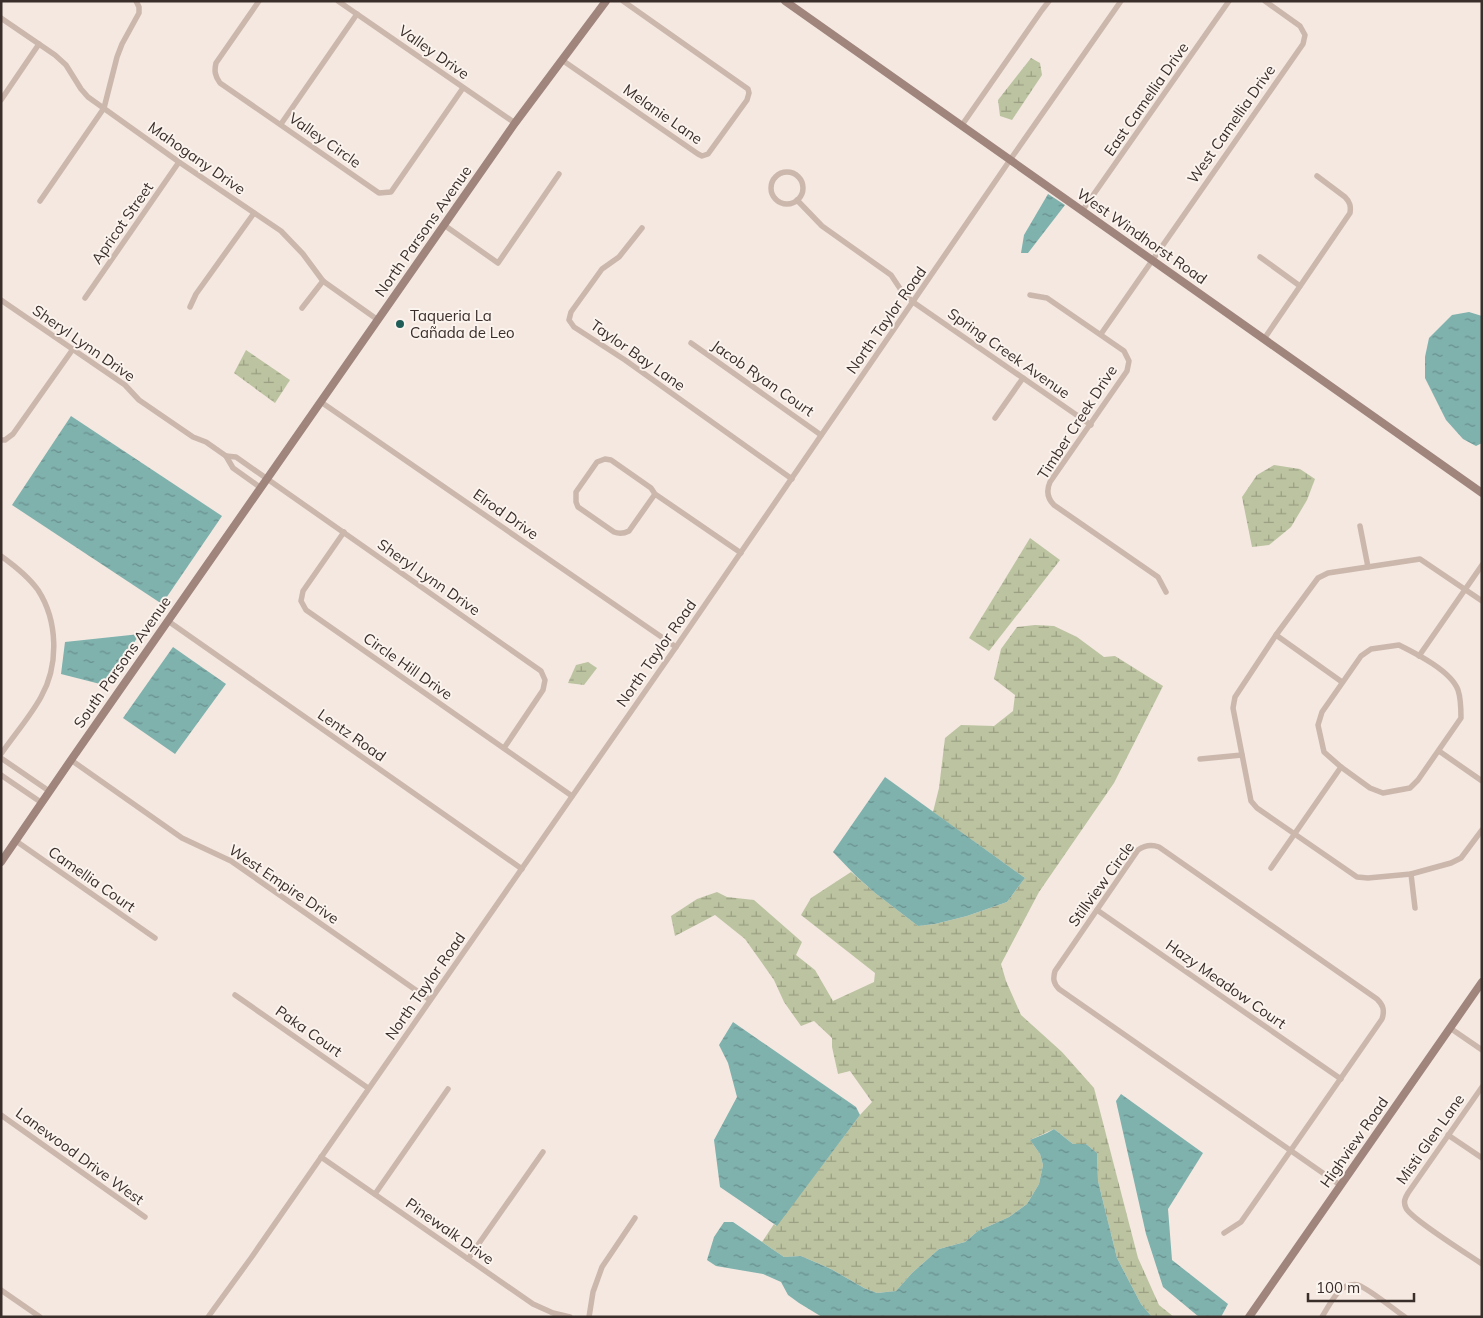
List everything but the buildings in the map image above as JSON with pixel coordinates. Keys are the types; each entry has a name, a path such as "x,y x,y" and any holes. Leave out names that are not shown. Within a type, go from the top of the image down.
{"street":[{"path":"40,201 104,108 117,57 139,13 136,1"},
{"name":"Valley Circle","path":"259,1 216,63 215,72 220,83 379,193 392,192 464,88"},
{"name":"Valley Drive","path":"338,1 514,124"},
{"name":"North Parsons Avenue","path":"268,479 514,124 606,1"},
{"name":"Melanie Lane","path":"562,60 698,154 705,156 710,152 747,100 748,90 623,1"},
{"name":"West Windhorst Road","path":"785,1 1482,493"},
{"path":"962,125 1049,1"},
{"name":"North Taylor Road","path":"208,1317 522,869 1121,1"},
{"name":"East Camellia Drive","path":"1082,210 1229,1"},
{"name":"West Camellia Drive","path":"1101,334 1303,44 1305,35 1300,26 1265,1"},
{"path":"281,124 357,14"},
{"name":"Mahogany Drive","path":"1,18 55,54 66,65 88,97 281,231 293,243 323,282 378,320"},
{"path":"1,100 39,44"},
{"name":"Apricot Street","path":"85,298 180,162"},
{"path":"790,172 799,177 802,191 797,200 787,203 777,200 772,191 776,176 790,172"},
{"path":"444,225 498,263 559,174"},
{"path":"1264,339 1350,213 1349,201 1317,176"},
{"name":"Spring Creek Avenue","path":"797,200 822,226 891,275 901,290 913,302 1091,425"},
{"path":"190,307 196,294 254,213"},
{"name":"Taylor Bay Lane","path":"642,228 619,257 602,269 571,312 569,320 574,326 792,478"},
{"path":"1260,257 1300,286"},
{"path":"302,308 323,282"},
{"name":"Timber Creek Drive","path":"1030,295 1048,298 1101,334 1124,351 1128,356 1129,366 1091,425 1050,482 1047,495 1054,505 1158,578 1166,592"},
{"name":"Sheryl Lynn Drive","path":"1,300 125,385 139,400 193,437 206,442 226,456 236,458 268,479 541,671 545,680 543,690 504,748"},
{"name":"Jacob Ryan Court","path":"691,343 822,435"},
{"path":"1,440 5,440 13,434 73,350"},
{"path":"995,418 1023,378"},
{"name":"Elrod Drive","path":"321,402 676,647"},
{"name":"Sheryl Lynn Drive","path":"226,456 233,468 261,488"},
{"path":"655,494 628,531 619,534 578,507 575,498 576,492 597,462 605,459 611,460 651,488 655,494 741,553"},
{"name":"South Parsons Avenue","path":"1,862 268,479"},
{"path":"1360,526 1368,567"},
{"name":"Circle Hill Drive","path":"344,532 303,590 301,596 303,606 572,796"},
{"path":"1,556 26,576 38,591 51,620 54,635 52,665 41,697 1,754"},
{"path":"1482,600 1420,559 1328,573 1318,578 1234,697 1234,708 1251,801 1257,808 1358,877 1368,878 1411,874 1451,864 1461,858 1482,830"},
{"path":"1419,656 1482,565"},
{"name":"Lentz Road","path":"168,621 522,869"},
{"path":"1276,636 1342,682"},
{"path":"1399,645 1450,677 1458,690 1461,709 1460,718 1439,751 1410,788 1383,793 1370,788 1341,768 1324,752 1318,725 1322,712 1342,682 1361,656 1371,649 1399,645"},
{"path":"1439,751 1482,781"},
{"path":"1200,759 1242,755"},
{"path":"1,758 50,791"},
{"name":"West Empire Drive","path":"71,760 182,838 231,861 430,1000"},
{"path":"1271,868 1341,768"},
{"path":"1,775 42,803"},
{"name":"Camellia Court","path":"16,841 155,938"},
{"name":"Stillview Circle","path":"1291,1150 1382,1019 1384,1009 1382,1004 1377,998 1159,847 1143,846 1138,850 1055,971 1055,986 1340,1185"},
{"path":"1411,874 1415,908"},
{"name":"Hazy Meadow Court","path":"1097,910 1341,1079"},
{"name":"Highview Road","path":"1250,1316 1482,982"},
{"name":"Paka Court","path":"235,995 368,1088"},
{"path":"1450,1028 1482,1050"},
{"name":"Misti Glen Lane","path":"1482,1087 1405,1200 1405,1207 1415,1218 1482,1264"},
{"path":"375,1194 448,1089"},
{"name":"Lanewood Drive West","path":"1,1114 145,1217"},
{"path":"1448,1135 1482,1158"},
{"path":"1224,1233 1241,1222 1291,1150"},
{"path":"468,1259 543,1152"},
{"name":"Pinewalk Drive","path":"320,1157 533,1304 553,1313 570,1317"},
{"path":"589,1317 593,1292 602,1267 635,1218"},
{"path":"1322,1317 1339,1292 1351,1284 1365,1289 1405,1317"},
{"path":"1,1290 40,1317"}],"green space":[{"path":"1031,58 1040,63 1042,75 1012,120 1000,116 998,100"},
{"path":"246,350 290,380 275,403 234,373"},
{"path":"1274,465 1300,469 1315,479 1307,500 1291,527 1269,545 1252,547 1242,497 1257,475"},
{"path":"1030,538 1060,560 989,651 969,638"},
{"path":"1035,625 1054,626 1077,637 1104,657 1115,656 1163,686 1114,783 1039,892 1001,964 1006,981 1021,1015 1062,1052 1094,1088 1138,1258 1159,1305 1174,1317 1152,1317 1141,1304 1117,1258 1098,1181 1097,1153 1086,1144 1073,1144 1054,1129 1030,1140 1040,1154 1043,1165 1039,1184 1027,1204 1009,1217 978,1231 965,1242 939,1249 912,1273 896,1291 877,1293 801,1256 784,1257 762,1242 774,1224 776,1226 860,1115 872,1102 850,1071 838,1074 832,1038 814,1021 801,1026 784,1002 774,980 745,939 715,915 675,936 671,916 697,899 717,892 727,897 754,900 802,942 796,955 815,970 833,1001 874,982 875,973 801,915 811,898 851,872 918,926 967,916 1007,902 1025,878 933,812 939,788 945,738 961,725 994,726 1013,711 1015,695 994,679 1001,649 1017,627"},
{"path":"588,662 597,668 584,685 568,683 576,665"}],"water":[{"path":"1048,194 1065,205 1028,253 1021,253 1024,235"},
{"path":"1469,312 1482,316 1482,443 1476,446 1463,439 1446,420 1425,378 1425,357 1429,338 1452,315"},
{"path":"71,416 222,516 162,604 12,505"},
{"path":"140,634 104,685 61,674 65,642"},
{"path":"173,647 226,684 175,754 123,718"},
{"path":"885,777 1025,878 1007,902 967,916 918,926 856,876 833,852"},
{"path":"733,1022 856,1107 860,1115 777,1226 720,1187 714,1140 737,1097 728,1063 719,1045"},
{"path":"1121,1094 1203,1153 1168,1209 1172,1260 1228,1304 1221,1317 1199,1317 1163,1287 1146,1234 1116,1101"},
{"path":"1054,1129 1073,1144 1086,1144 1097,1153 1098,1181 1117,1258 1141,1304 1152,1317 822,1317 788,1295 781,1282 763,1274 716,1266 707,1260 714,1237 724,1222 733,1222 784,1257 801,1256 877,1293 896,1291 912,1273 939,1249 965,1242 978,1231 1009,1217 1027,1204 1039,1184 1043,1165 1040,1154 1030,1140"}],"place":[{"name":"Taqueria La Cañada de Leo","path":"400,324"}]}
